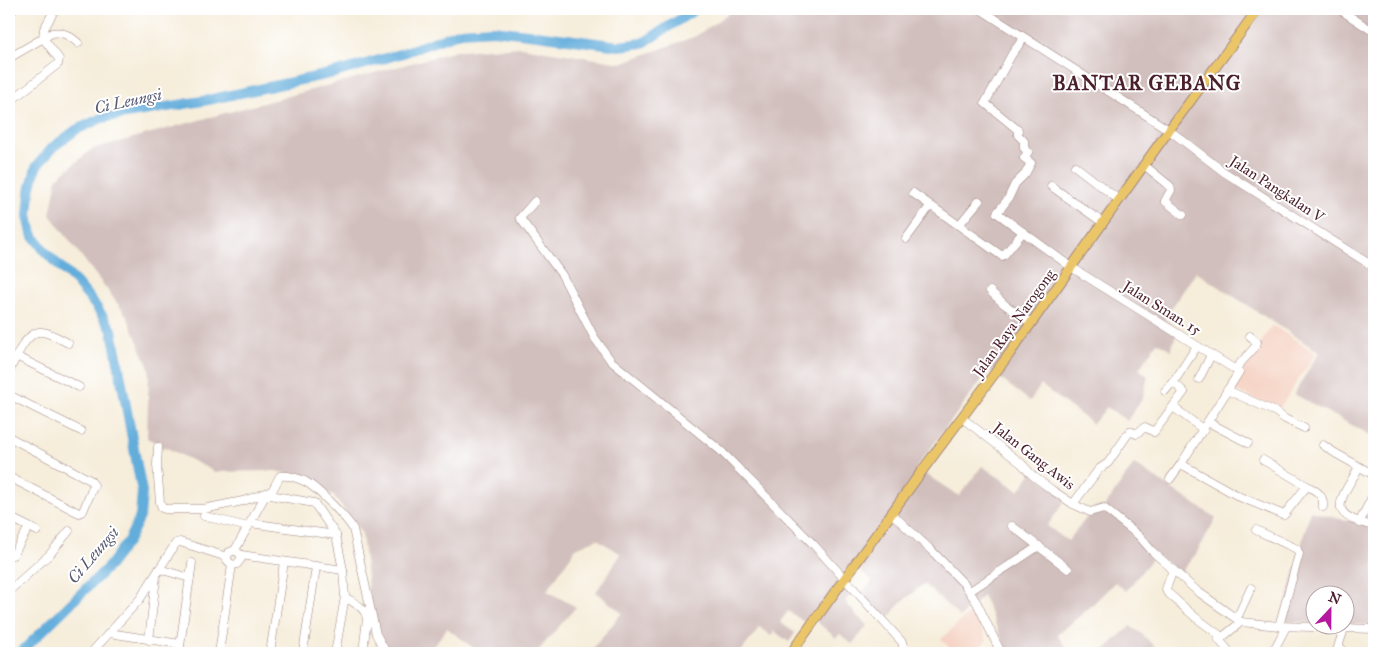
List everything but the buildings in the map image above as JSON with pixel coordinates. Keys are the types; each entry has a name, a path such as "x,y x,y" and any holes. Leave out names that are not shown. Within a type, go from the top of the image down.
{"main road":[{"name":"Jalan Raya Narogong","path":"791,653 1258,9"}],"street":[{"path":"9,14 14,9"},
{"path":"9,106 12,100 58,64 59,59 43,38 44,29 55,9"},
{"name":"Jalan Pangkalan V","path":"980,9 1169,130 1224,172 1374,267"},
{"path":"1339,9 1374,32"},
{"path":"9,58 52,33 67,34 78,43"},
{"name":"Jalan Sman. 15","path":"1024,38 1012,54 985,103 1018,130 1018,135 1024,141 1024,148 1028,152 1024,158 1031,163 997,213 1071,267 1237,371"},
{"path":"1144,165 1170,186 1171,190 1165,199 1166,203 1182,215"},
{"path":"1075,166 1119,200"},
{"path":"1051,186 1102,222"},
{"path":"913,193 1003,256 1023,232"},
{"path":"535,201 520,218 562,275 594,337 611,361 721,451 846,579 902,642 905,653"},
{"path":"959,225 979,201"},
{"path":"906,239 930,206"},
{"path":"990,291 1004,304 1031,323"},
{"path":"10,369 27,340 40,331 68,343"},
{"path":"1170,479 1204,430 1237,371 1256,346 1257,342 1250,336"},
{"path":"1165,391 1197,346"},
{"path":"1199,379 1211,355"},
{"path":"16,356 79,387"},
{"path":"1073,504 1099,469 1108,463 1130,431 1136,434 1145,427 1154,432 1184,392 1173,382"},
{"path":"1227,390 1276,412 1285,419 1304,428"},
{"path":"9,395 81,431"},
{"path":"1173,407 1204,430"},
{"name":"Jalan Gang Awis","path":"962,418 1001,452 1021,463 1032,475 1073,504 1090,512 1104,508 1139,536 1173,570"},
{"path":"1208,422 1248,443"},
{"path":"9,438 90,480 94,485 84,511 79,513 9,476"},
{"path":"1323,445 1374,474"},
{"path":"158,447 161,506 163,509 203,509 243,501 272,491 280,476 300,479 310,484 346,519 353,530 376,634 384,649 390,653"},
{"path":"1263,460 1320,494 1324,502 1323,507"},
{"path":"1181,464 1240,497 1282,515 1285,514 1307,486"},
{"path":"1359,467 1340,505 1343,514 1347,518 1374,526"},
{"path":"1359,523 1374,493"},
{"path":"232,565 240,562 238,553 249,525 264,497 270,495 313,502 336,535 343,570 345,597 335,653"},
{"path":"892,514 932,551 970,591 1000,653"},
{"path":"204,516 249,525 336,535"},
{"path":"9,517 37,531"},
{"path":"1012,526 1068,568"},
{"path":"9,555 13,554 29,527"},
{"path":"9,591 50,554 69,530"},
{"path":"1256,530 1297,549 1299,554 1282,626 1276,646 1270,653"},
{"path":"91,653 140,599 174,544 178,542 227,556"},
{"path":"970,591 1039,546"},
{"path":"227,556 228,553 238,553 284,562 343,570"},
{"path":"227,556 227,560 232,565"},
{"path":"270,653 284,562"},
{"path":"178,653 192,563"},
{"path":"219,653 232,565"},
{"path":"303,653 316,567"},
{"path":"1222,637 1195,617 1167,592 1166,588 1173,570 1197,591 1239,620 1306,627"},
{"path":"158,571 190,578"},
{"path":"149,640 158,571"},
{"path":"1228,650 1218,641 1239,620 1251,588"},
{"path":"345,597 363,608 366,613 363,653"},
{"path":"1356,629 1374,629"},
{"path":"109,633 180,644"},
{"path":"1342,634 1338,647 1342,649"}],"shaded area":[{"path":"735,9 1374,9 1374,437 1294,394 1319,352 1196,272 1164,319 1178,329 1171,350 1157,342 1139,369 1148,376 1143,398 1127,421 1107,407 1093,424 1041,385 1030,401 989,370 916,468 959,496 982,466 1019,491 1032,472 1067,498 1047,526 1068,541 1095,507 1105,506 1134,464 1216,518 1196,554 1179,574 1156,554 1126,591 1115,582 1087,610 1057,635 1071,653 1008,653 983,596 960,617 924,584 899,604 886,622 859,594 873,581 858,569 848,582 855,590 845,601 857,616 868,625 852,644 840,634 836,638 809,615 804,622 788,611 780,622 795,633 789,642 774,631 771,636 760,627 740,653 589,653 622,613 596,592 621,554 597,539 576,548 547,591 576,607 536,653 475,653 476,650 447,628 428,653 397,653 381,642 372,623 362,534 335,497 304,478 276,471 215,472 147,438 149,368 127,316 50,215 57,178 92,149 456,51 521,47 621,63 696,36"},
{"path":"1272,325 1316,353 1279,409 1234,390 1243,371"},
{"path":"1310,511 1374,525 1374,625 1356,624 1356,584 1306,584 1306,622 1282,621"},
{"path":"973,610 987,640 973,653 955,653 941,639"},
{"path":"1130,626 1142,634 1161,653 1104,653 1103,651"}],"waterway":[{"name":"Ci Leungsi","path":"20,653 109,566 128,541 140,517 142,492 112,330 76,282 46,253 32,234 28,216 30,191 36,167 53,147 76,130 102,118 208,100 338,72 403,53 461,32 492,30 619,46 643,43 696,9"}],"district":[{"name":"BANTAR GEBANG","path":"1147,83"}]}
